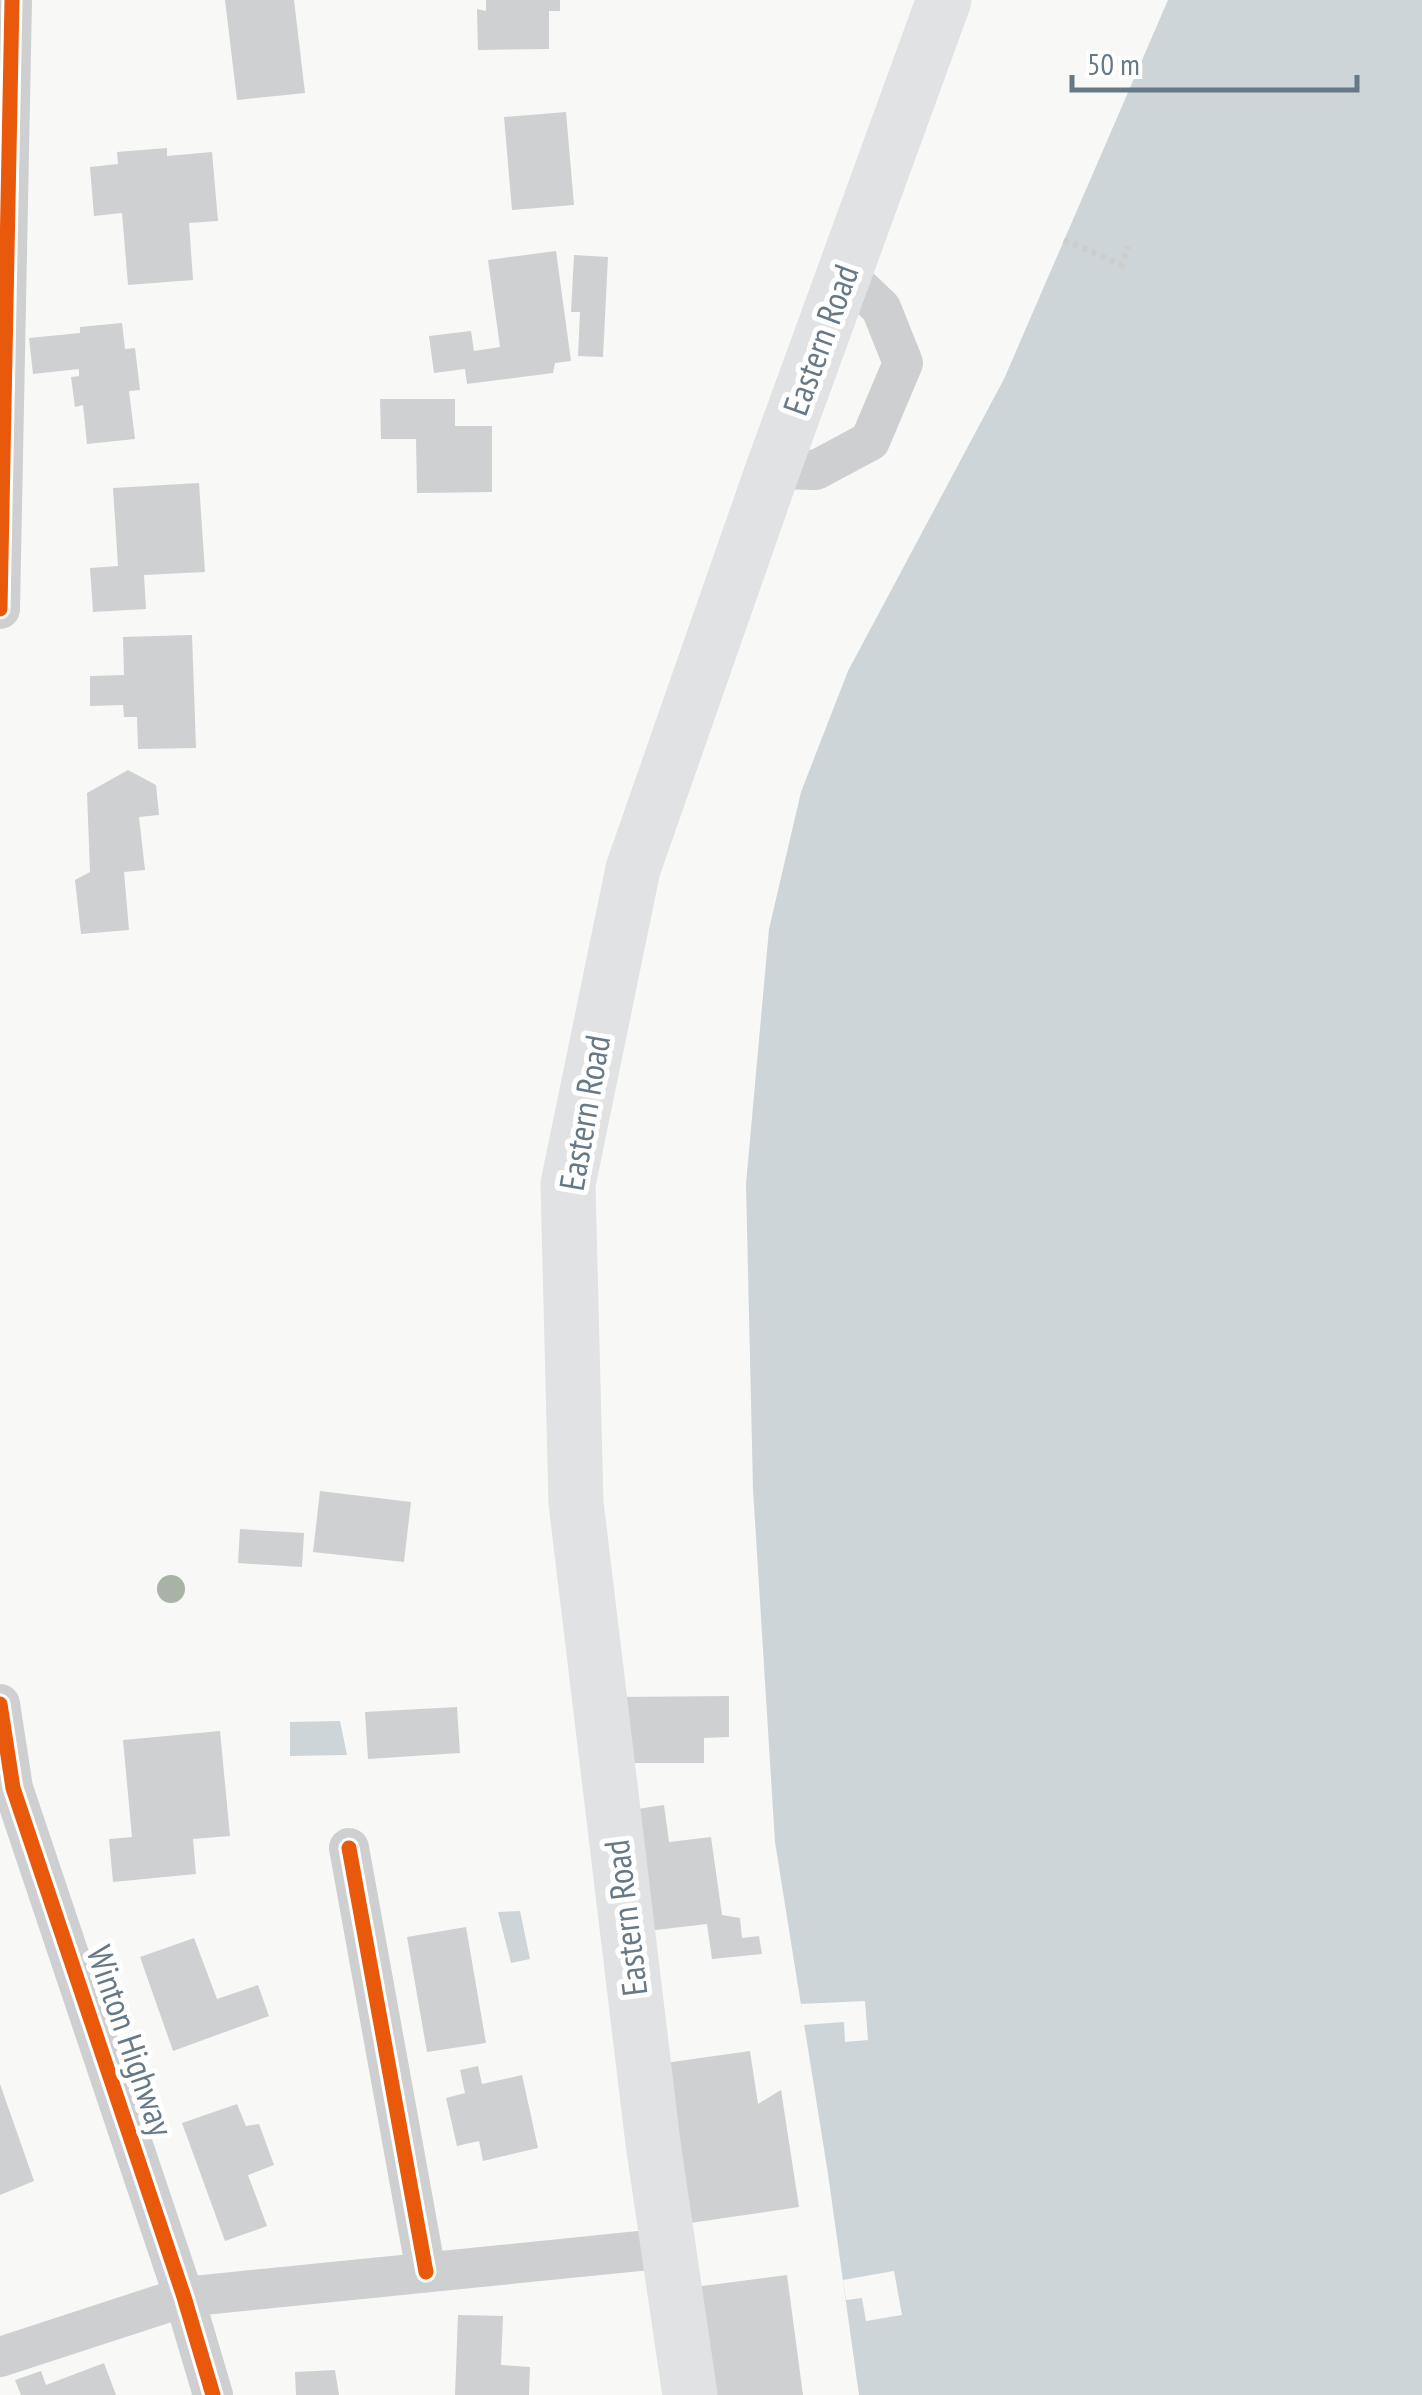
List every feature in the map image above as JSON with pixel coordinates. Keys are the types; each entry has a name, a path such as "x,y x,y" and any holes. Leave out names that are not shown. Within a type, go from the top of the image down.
{"highway":[{"name":"Eastern Road","path":"690,2395 653,2143 576,1503 568,1184 633,868 944,0"}],"street":[{"path":"0,609 12,0"},
{"path":"774,469 816,470 870,441 903,363 881,308 845,274"},
{"name":"Winton Highway","path":"0,1704 12,1788 214,2395"},
{"path":"350,1848 426,2272"},
{"path":"0,2357 184,2297 669,2248"}],"path":[{"path":"1064,240 1122,265 1128,246"}],"shaded area":[{"path":"1168,0 1422,0 1422,2395 859,2395 775,1842 753,1489 746,1184 769,929 801,792 848,671 1004,379"},
{"path":"340,1721 347,1755 290,1756 290,1722"},
{"path":"520,1911 530,1959 511,1963 498,1912"}],"pier":[{"path":"865,2001 868,2040 845,2042 844,2022 803,2025 801,2004"},
{"path":"894,2271 902,2315 866,2321 862,2298 846,2300 843,2280"}],"building":[{"path":"225,0 294,0 305,93 237,100"},
{"path":"486,0 560,0 560,11 549,11 549,49 478,50 477,9 486,11"},
{"path":"566,112 574,205 512,210 504,117"},
{"path":"167,148 167,156 212,152 218,221 189,223 193,280 128,285 122,213 94,216 90,167 118,164 117,152"},
{"path":"556,251 571,361 555,363 553,373 467,384 465,369 434,373 429,336 471,331 474,351 500,347 488,260"},
{"path":"574,255 608,257 603,357 578,356 580,312 571,312"},
{"path":"122,323 125,349 135,348 140,390 129,391 135,439 87,444 83,405 75,407 71,377 79,376 79,369 33,374 29,338 80,333 80,327"},
{"path":"380,399 455,399 455,426 492,426 492,492 417,493 416,439 381,439"},
{"path":"199,483 205,572 144,575 146,609 93,612 90,568 118,566 113,488"},
{"path":"192,635 196,748 138,749 137,717 124,717 123,705 90,706 90,676 124,675 123,637"},
{"path":"128,770 156,785 159,815 139,817 145,870 124,872 129,930 81,934 75,880 90,872 87,793"},
{"path":"320,1491 411,1502 404,1562 313,1552"},
{"path":"240,1529 304,1533 302,1567 238,1563"},
{"path":"729,1696 729,1737 704,1738 704,1763 617,1763 616,1697"},
{"path":"457,1707 460,1753 368,1759 365,1712"},
{"path":"220,1731 230,1836 193,1839 196,1874 113,1882 109,1839 132,1837 123,1740"},
{"path":"664,1805 669,1842 711,1837 722,1915 740,1918 742,1938 759,1936 762,1954 712,1959 707,1924 647,1931 631,1810"},
{"path":"466,1927 486,2043 427,2052 407,1937"},
{"path":"194,1938 217,1999 258,1985 269,2016 173,2051 140,1957"},
{"path":"750,2051 758,2104 781,2090 799,2207 690,2223 665,2063"},
{"path":"478,2066 482,2084 522,2075 538,2148 483,2161 479,2141 457,2146 446,2098 465,2093 460,2070"},
{"path":"0,2084 34,2181 0,2195"},
{"path":"237,2104 246,2126 259,2124 274,2165 248,2175 267,2226 225,2241 182,2123"},
{"path":"787,2275 803,2395 701,2395 687,2288"},
{"path":"458,2315 503,2316 501,2365 530,2367 529,2395 455,2395"},
{"path":"104,2363 116,2395 21,2395 15,2380 41,2371 46,2385"},
{"path":"335,2370 339,2395 296,2395 295,2372"}],"cycle path":[{"path":"0,609 12,0"},
{"path":"0,1704 13,1788 184,2297 213,2395"},
{"path":"349,1848 426,2272"}]}
